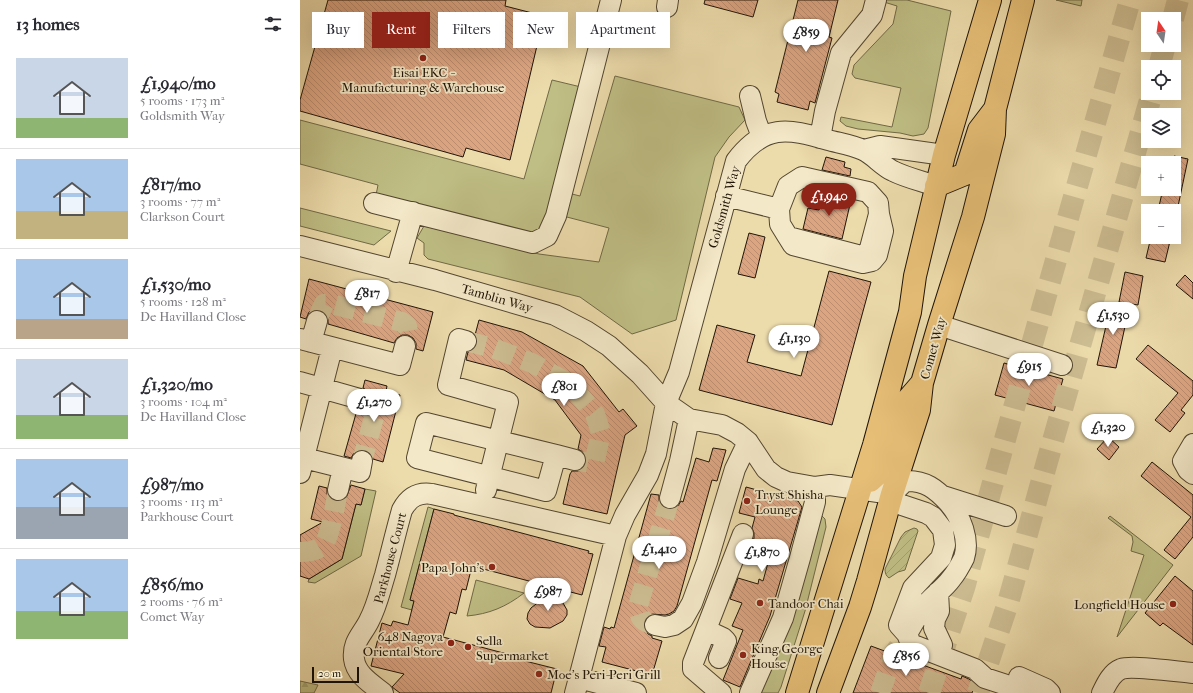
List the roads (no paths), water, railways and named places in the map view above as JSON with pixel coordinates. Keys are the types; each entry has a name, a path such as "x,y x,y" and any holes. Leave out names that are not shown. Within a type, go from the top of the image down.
{"main road":[{"path":"798,693 874,445 910,312 915,276 944,155 990,0"},
{"name":"Comet Way","path":"828,693 860,607 892,494 919,410 922,383 976,206 994,134 995,109 1022,0"},
{"path":"936,186 964,174 979,130 995,109"},
{"path":"944,155 964,174 976,206"},
{"path":"860,490 881,471 902,405 922,383"}],"street":[{"path":"374,203 533,243 547,236 556,216 610,0"},
{"path":"820,138 825,111 841,53 872,15 876,0"},
{"path":"750,96 756,121 762,137"},
{"name":"Goldsmith Way","path":"577,685 616,536 648,475 656,454 666,404 681,365 736,161 744,150 756,140 772,132 790,131 864,150 892,171 936,186"},
{"name":"Goldsmith Way","path":"864,150 880,146 944,155"},
{"path":"802,177 868,192 878,202 879,214 869,252 866,256 861,256 788,237 780,224 779,209 788,186 802,177"},
{"path":"726,196 779,209"},
{"path":"396,272 413,212"},
{"name":"Tamblin Way","path":"300,246 396,272 435,280 555,315 586,330 609,346 640,374 666,404 689,419"},
{"path":"318,321 306,341 332,348 403,355"},
{"path":"939,326 1062,364"},
{"path":"466,341 459,339 448,386 508,402 482,505"},
{"path":"332,348 301,469 355,467 338,490"},
{"path":"300,382 360,399"},
{"path":"670,498 689,419 722,425 737,433 748,442 765,467 776,477 787,482 815,487 830,485 892,494 899,504 926,513 933,517 938,523 945,537 945,545 941,558 913,588 899,625 907,634 912,644 975,669 985,678 1031,693"},
{"path":"556,455 546,491 417,458 426,423 498,440 556,455 575,460"},
{"path":"655,625 665,627 674,625 683,619 692,603 707,562 733,477 748,442"},
{"path":"1193,444 1183,461 1188,470 1193,474"},
{"path":"733,477 765,467"},
{"path":"892,494 905,481 914,480 923,483 942,496 954,508 960,519 966,542 964,557 951,580 923,608 907,634"},
{"path":"750,693 783,618 815,502 815,487"},
{"name":"Parkhouse Court","path":"383,693 365,679 358,670 354,660 354,650 357,640 367,626 375,610 402,510 408,501 419,494 426,493 616,536"},
{"path":"942,496 1006,516"},
{"path":"721,693 693,669 693,663 743,534"},
{"path":"938,592 939,611 935,619 934,628 942,645"},
{"path":"706,630 724,638 726,641 719,658"},
{"path":"907,634 942,645 1006,670 1046,689 1050,693"},
{"path":"1105,686 1121,669 1134,668 1193,673"},
{"path":"577,685 636,693"}],"tunnel":[{"path":"929,693 964,588 1130,0"},
{"path":"1175,12 1178,0"},
{"path":"1161,60 1163,52"},
{"path":"978,693 1008,603 1150,100"},
{"path":"317,321 324,304 331,304 402,322 407,326 408,332 405,346"},
{"path":"466,341 493,348 532,363 570,384 595,414 601,433 594,464 575,460"},
{"path":"360,399 372,402 376,405 376,410 362,461"},
{"path":"300,552 315,550 321,547 326,541 338,490"},
{"path":"655,625 647,623 642,619 639,614 638,606 670,498"},
{"path":"880,693 894,653 907,634"}],"place":[{"name":"Eisai EKC - Manufacturing & Warehouse","path":"423,58"},
{"name":"Tryst Shisha Lounge","path":"747,501"},
{"name":"Papa John's","path":"492,567"},
{"name":"Tandoor Chai","path":"760,603"},
{"name":"Longfield House","path":"1173,604"},
{"name":"648 Nagoya Oriental Store","path":"451,643"},
{"name":"Sella Supermarket","path":"468,647"},
{"name":"King George House","path":"743,655"},
{"name":"Moe's Peri-Peri Grill","path":"539,674"}]}
